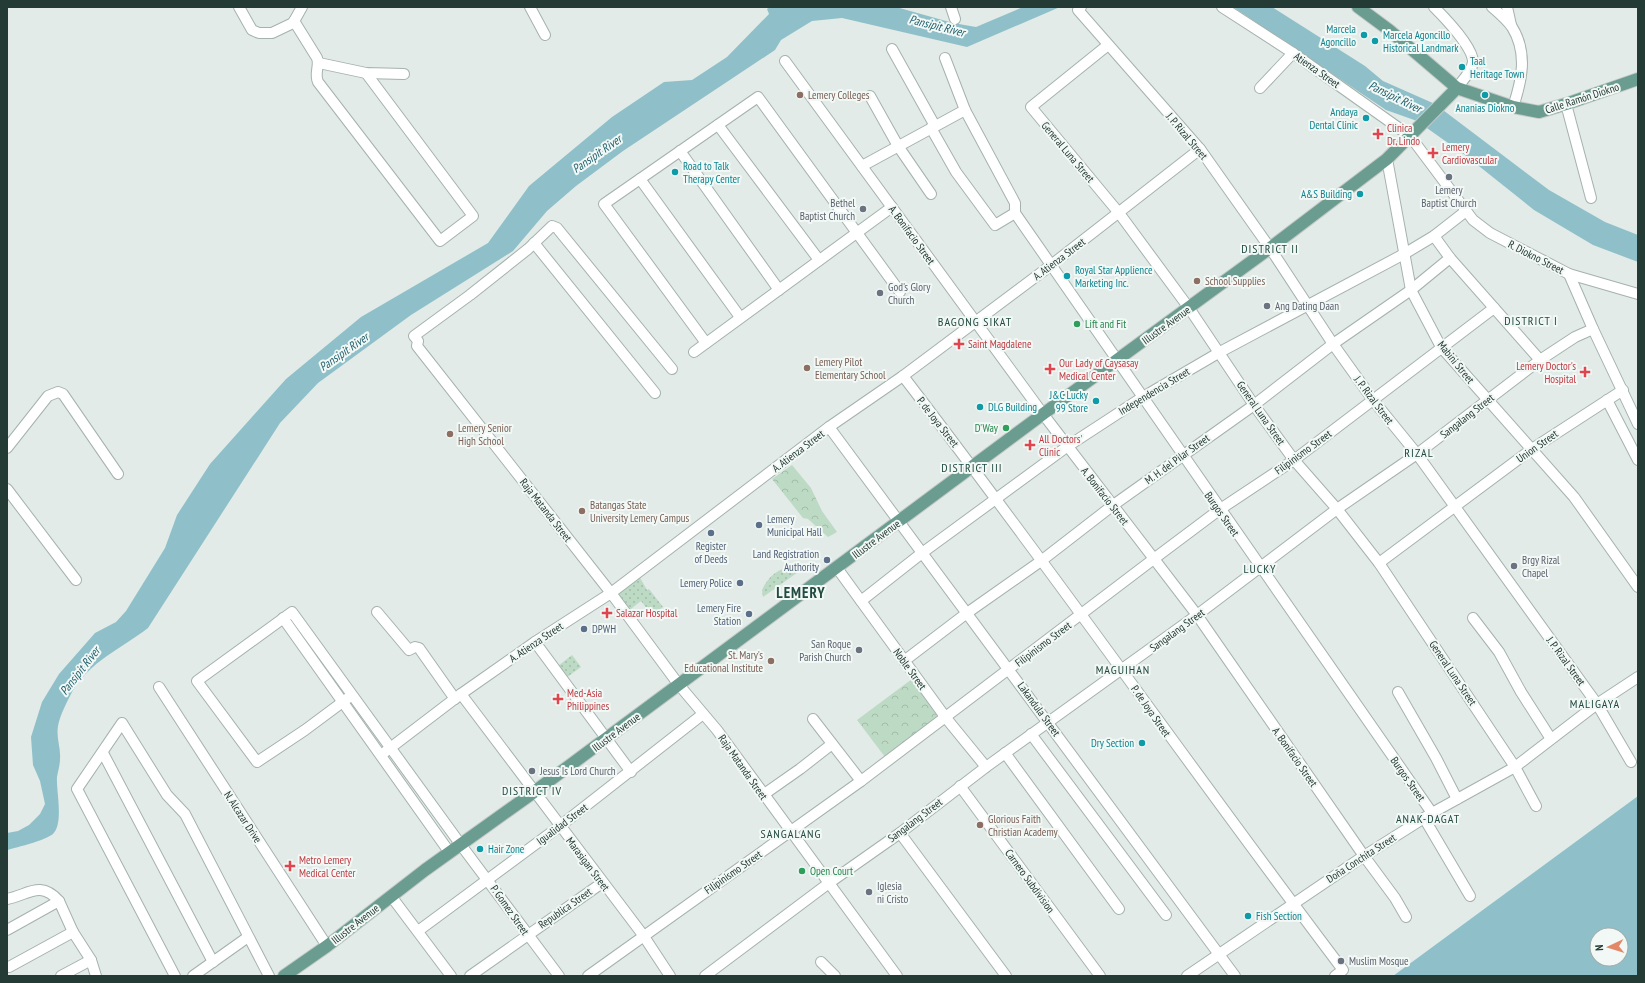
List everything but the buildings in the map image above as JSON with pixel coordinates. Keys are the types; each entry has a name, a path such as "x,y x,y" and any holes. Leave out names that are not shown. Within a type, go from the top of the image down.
{"main road":[{"path":"1358,7 1389,30 1457,88"},
{"name":"Calle Ramón Diokno","path":"1457,88 1513,107 1539,112 1638,79"},
{"name":"Illustre Avenue","path":"284,976 327,946 391,896 606,739 1043,414 1270,248 1386,159 1447,100 1457,88"}],"street":[{"path":"239,7 252,30 260,33 272,33 285,28 294,21 302,7"},
{"path":"530,7 545,35"},
{"path":"951,7 955,18"},
{"path":"1081,7 1078,10 1108,45"},
{"name":"Atienza Street","path":"1222,7 1293,53 1412,134"},
{"path":"1434,7 1460,38 1472,58 1472,67 1457,88"},
{"path":"1492,7 1511,26"},
{"path":"1506,7 1511,26 1519,43 1523,65 1520,84 1513,107"},
{"path":"294,21 319,63 366,73 404,74"},
{"name":"J. P. Rizal Street","path":"1108,45 1200,149 1270,248 1333,344 1373,400 1417,454 1597,704 1631,762"},
{"name":"General Luna Street","path":"1108,45 1031,107 1119,213 1189,308 1220,352 1254,405 1294,460 1337,509 1379,563 1515,767 1536,806"},
{"path":"892,49 956,172 995,225 1014,213 1014,203 965,110 945,58"},
{"path":"1260,88 1293,53"},
{"name":"A. Bonifacio Street","path":"785,61 1043,414 1112,506 1155,558 1197,615 1364,856 1395,898 1406,917"},
{"path":"319,63 316,73 318,82 440,241 472,216 366,73"},
{"path":"870,96 898,146 931,194"},
{"path":"706,343 604,204 758,97 858,232 900,292"},
{"path":"1566,104 1591,198"},
{"path":"862,166 965,110"},
{"path":"718,125 819,260"},
{"name":"R. Diokno Street","path":"1412,134 1473,220 1490,233 1569,274 1593,329 1635,411 1638,424"},
{"name":"A. Atienza Street","path":"381,754 458,696 535,642 611,593 829,427 903,376 1050,266 1200,149"},
{"path":"680,151 779,290"},
{"name":"Mabini Street","path":"1386,159 1411,290 1441,347 1574,497 1638,587"},
{"path":"640,179 740,317"},
{"path":"694,352 892,207"},
{"name":"Independencia Street","path":"861,601 922,553 1068,446 1143,397 1220,352 1404,254 1434,236 1466,211"},
{"name":"Burgos Street","path":"1014,213 1116,361 1143,397 1219,510 1261,568 1428,816 1470,896"},
{"name":"Raja Matanda Street","path":"672,369 557,228 552,226 534,243 470,295 414,336 418,341 417,346 611,593 679,685 717,730 897,976"},
{"path":"1434,236 1450,258 1540,360"},
{"path":"534,243 655,393"},
{"name":"M. H. del Pilar Street","path":"904,661 967,613 1041,561 1112,506 1254,405 1333,344 1411,290 1450,258"},
{"path":"1569,274 1638,294"},
{"name":"Filipinismo Street","path":"588,976 643,935 791,832 946,718 1219,510 1294,460 1494,308"},
{"name":"Sangalang Street","path":"706,976 829,883 900,833 960,786 1261,568 1337,509 1417,454 1540,360 1575,338 1593,329"},
{"name":"P. de Joya Street","path":"903,376 973,467 1122,670 1182,755 1292,903 1339,973"},
{"name":"Union Street","path":"1379,563 1532,449 1623,390"},
{"path":"7,448 48,396 58,392 63,394 118,474"},
{"path":"1607,400 1638,460"},
{"name":"Lakandula Street","path":"829,427 898,523 1009,669 1217,954 1235,976"},
{"path":"7,489 76,580"},
{"name":"Noble Street","path":"837,568 946,718 986,767"},
{"path":"348,698 305,730 257,762 197,681 292,612 348,698 381,754 450,853"},
{"name":"Marasigan Street","path":"377,612 409,650 415,646 419,648 458,696 534,792 643,935 670,976"},
{"path":"1473,618 1499,652 1521,692 1551,739"},
{"path":"535,642 631,772"},
{"name":"Doña Conchita Street","path":"1187,976 1292,903 1364,856 1428,816 1515,767 1597,704 1638,677"},
{"name":"N. Alcazar Drive","path":"159,687 327,946"},
{"path":"1398,692 1436,758 1457,799"},
{"name":"P. Gomez Street","path":"348,698 390,747 527,935 559,976"},
{"name":"Igualidad Street","path":"418,931 560,826 704,714"},
{"path":"813,719 860,781"},
{"path":"175,976 77,788 103,753 122,723 167,795 185,814 269,976"},
{"path":"1031,734 1166,915"},
{"path":"763,794 800,769 832,744"},
{"path":"103,753 213,962"},
{"path":"1005,753 1119,909"},
{"name":"Carnero Subdivision","path":"960,786 1100,976"},
{"path":"900,833 1006,976"},
{"name":"Republica Street","path":"470,976 602,883"},
{"path":"7,899 36,890 46,890 58,901 73,932 91,960 96,976"},
{"path":"391,896 450,976"},
{"path":"7,930 58,901"},
{"path":"10,969 73,932"},
{"path":"193,976 248,937"},
{"path":"62,976 91,960"},
{"path":"821,962 835,976"}],"green space":[{"path":"792,465 811,488 822,511 837,532 828,537 808,519 803,518 772,479"},
{"path":"794,566 801,570 763,597 762,590 764,585 771,577 779,571"},
{"path":"639,576 647,590 649,589 663,607 652,615 641,601 627,612 616,593"},
{"path":"572,655 581,667 566,678 558,666"},
{"path":"912,679 938,717 885,757 857,720"}],"water":[{"name":"Pansipit River","path":"770,7 896,7 953,23 976,27 1023,7 1060,7 967,47 842,18 812,21 781,40 775,50 623,151 576,186 547,211 513,251 411,315 318,383 280,423 148,628 107,656 87,672 79,681 62,713 58,726 60,764 57,777 59,815 56,829 49,837 31,844 7,850 7,833 18,831 29,825 40,814 45,804 40,781 33,765 31,737 42,702 59,674 95,633 116,622 126,611 165,548 177,515 210,464 286,379 361,317 488,243 529,186 612,117 664,82 692,80 727,57 769,14 767,9"},
{"name":"Pansipit River","path":"1233,7 1272,7 1365,66 1383,81 1435,104 1549,190 1605,222 1638,235 1638,262 1593,245 1534,210 1465,155 1417,121 1386,110"},
{"path":"1638,796 1638,976 1393,976"}],"place":[{"name":"Marcela Agoncillo","path":"1364,35"},
{"name":"Marcela Agoncillo Historical Landmark","path":"1375,41"},
{"name":"Taal Heritage Town","path":"1462,67"},
{"name":"Lemery Colleges","path":"800,95"},
{"name":"Ananias Diokno","path":"1485,95"},
{"name":"Andaya Dental Clinic","path":"1366,118"},
{"name":"Clinica Dr. Lindo","path":"1378,134"},
{"name":"Lemery Cardiovascular","path":"1433,153"},
{"name":"Road to Talk Therapy Center","path":"675,172"},
{"name":"Lemery Baptist Church","path":"1449,177"},
{"name":"A&S Building","path":"1360,194"},
{"name":"Bethel Baptist Church","path":"863,209"},
{"name":"Royal Star Applience Marketing Inc.","path":"1067,276"},
{"name":"School Supplies","path":"1197,281"},
{"name":"God's Glory Church","path":"880,293"},
{"name":"Ang Dating Daan","path":"1267,306"},
{"name":"Lift and Fit","path":"1077,324"},
{"name":"Saint Magdalene","path":"959,344"},
{"name":"Lemery Pilot Elementary School","path":"807,368"},
{"name":"Our Lady of Caysasay Medical Center","path":"1050,369"},
{"name":"Lemery Doctor's Hospital","path":"1585,372"},
{"name":"J&C Lucky 99 Store","path":"1096,401"},
{"name":"DLG Building","path":"980,407"},
{"name":"D'Way","path":"1006,428"},
{"name":"Lemery Senior High School","path":"450,434"},
{"name":"All Doctors' Clinic","path":"1030,445"},
{"name":"Batangas State University Lemery Campus","path":"582,511"},
{"name":"Lemery Municipal Hall","path":"759,525"},
{"name":"Register of Deeds","path":"711,533"},
{"name":"Land Registration Authority","path":"827,560"},
{"name":"Brgy Rizal Chapel","path":"1514,566"},
{"name":"Lemery Police","path":"740,583"},
{"name":"Salazar Hospital","path":"607,613"},
{"name":"Lemery Fire Station","path":"749,614"},
{"name":"DPWH","path":"584,629"},
{"name":"San Roque Parish Church","path":"859,650"},
{"name":"St. Mary's Educational Institute","path":"771,661"},
{"name":"Med-Asia Philippines","path":"558,699"},
{"name":"Dry Section","path":"1142,743"},
{"name":"Jesus Is Lord Church","path":"532,771"},
{"name":"Glorious Faith Christian Academy","path":"980,825"},
{"name":"Hair Zone","path":"480,849"},
{"name":"Metro Lemery Medical Center","path":"290,866"},
{"name":"Open Court","path":"802,871"},
{"name":"Iglesia ni Cristo","path":"869,892"},
{"name":"Fish Section","path":"1248,916"},
{"name":"Muslim Mosque","path":"1341,961"}],"district":[{"name":"DISTRICT II","path":"1270,249"},
{"name":"DISTRICT I","path":"1531,321"},
{"name":"BAGONG SIKAT","path":"975,322"},
{"name":"RIZAL","path":"1419,453"},
{"name":"DISTRICT III","path":"972,468"},
{"name":"LUCKY","path":"1260,569"},
{"name":"LEMERY","path":"801,593"},
{"name":"MAGUIHAN","path":"1123,670"},
{"name":"MALIGAYA","path":"1595,704"},
{"name":"DISTRICT IV","path":"532,791"},
{"name":"ANAK-DAGAT","path":"1428,819"},
{"name":"SANGALANG","path":"791,834"}]}
